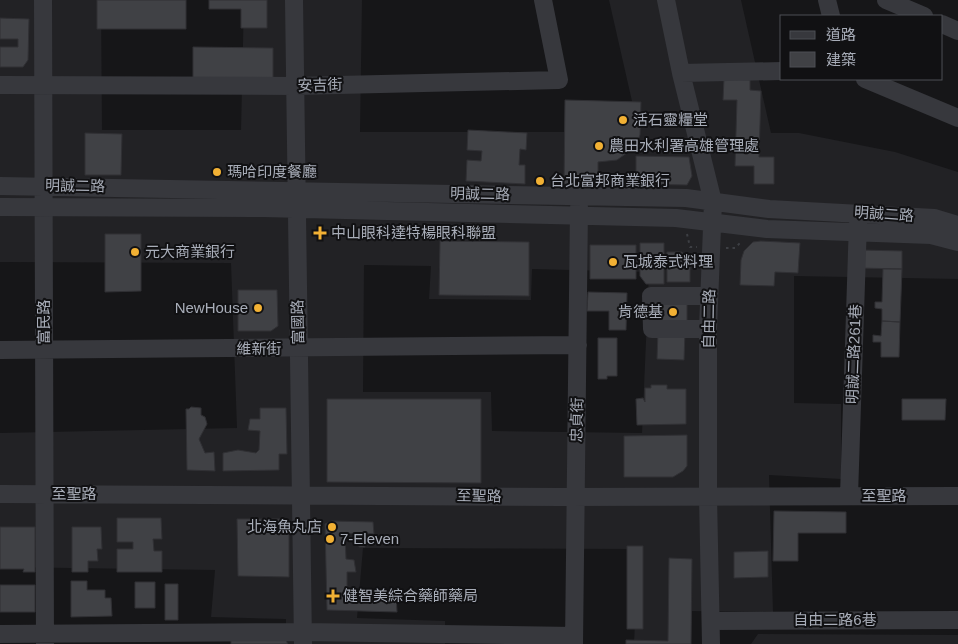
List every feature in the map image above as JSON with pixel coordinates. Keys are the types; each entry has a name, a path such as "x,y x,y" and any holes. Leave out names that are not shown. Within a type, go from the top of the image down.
{"street":[{"name":"富民路","path":"43,0 45,639"},
{"name":"富國路","path":"294,0 303,638"},
{"name":"安吉街","path":"0,85 295,86 559,80 543,0"},
{"name":"自由二路","path":"666,0 681,73 713,202 708,329 708,496 711,644"},
{"path":"827,0 831,15"},
{"path":"886,0 922,15"},
{"path":"943,24 958,31"},
{"path":"681,73 780,71"},
{"path":"867,80 958,118"},
{"name":"明誠二路","path":"0,186 44,185 579,217 676,218 767,229 931,235 958,242"},
{"name":"明誠二路","path":"0,207 579,196 686,198 769,208 934,218 958,225"},
{"name":"忠貞街","path":"574,640 579,196"},
{"name":"明誠二路261巷","path":"849,496 858,212"},
{"path":"708,329 652,329 651,296 709,296"},
{"name":"維新街","path":"0,350 578,345"},
{"name":"至聖路","path":"0,494 301,494 576,497 958,496"},
{"name":"自由二路6巷","path":"712,621 958,620"},
{"path":"0,634 45,639 574,640"}],"shaded area":[{"path":"0,0 101,0 102,130 241,130 244,0 362,0 360,132 639,132 609,0 741,0 771,133 799,133 895,152 958,172 958,279 794,276 794,403 841,404 841,479 769,475 773,612 687,611 687,644 634,644 638,549 363,548 357,618 445,621 445,644 286,644 286,619 211,617 215,570 0,567 0,433 237,428 231,263 0,262","holes":["364,265 431,266 429,299 531,300 532,269 649,272 642,433 492,431 491,392 363,392"]},
{"path":"758,634 958,635 958,644 751,644"}],"building":[{"path":"97,0 186,0 186,29 97,29"},
{"path":"209,0 267,0 267,28 241,28 241,9 209,9"},
{"path":"0,18 29,19 28,60 23,67 0,67 0,47 18,47 18,39 0,39"},
{"path":"193,47 273,48 273,79 193,78"},
{"path":"724,79 750,80 750,90 761,91 759,157 774,157 774,184 754,184 754,166 735,166 737,100 723,100"},
{"name":"農田水利署高雄管理處","path":"565,100 641,102 640,135 637,142 631,150 617,160 598,162 598,177 592,177 593,181 588,181 588,185 564,184"},
{"path":"468,130 527,133 526,150 520,149 519,165 525,165 525,184 466,181 467,160 481,161 482,151 467,150"},
{"path":"85,133 122,134 121,175 85,175"},
{"path":"636,156 689,157 692,176 687,185 636,184"},
{"path":"105,234 141,234 141,291 105,292"},
{"path":"440,241 529,242 529,296 439,295"},
{"path":"753,242 800,243 798,273 775,272 774,286 740,285 741,260 744,251"},
{"path":"640,243 664,243 664,284 646,284 640,276"},
{"name":"瓦城泰式料理","path":"590,245 636,245 636,279 590,279"},
{"path":"861,250 902,251 902,269 860,268"},
{"path":"667,252 682,252 690,260 690,282 667,282"},
{"path":"883,269 902,269 900,322 882,321 882,309 875,308 875,302 882,302"},
{"name":"NewHouse","path":"238,290 277,290 278,326 271,331 238,331"},
{"path":"588,292 627,293 626,330 609,330 609,311 587,311"},
{"name":"肯德基","path":"659,299 687,299 687,325 659,325"},
{"path":"882,321 900,322 899,357 881,357 881,342 873,342 873,335 881,336"},
{"path":"658,331 685,331 684,360 657,359"},
{"path":"598,338 617,338 617,376 607,376 607,379 598,379"},
{"path":"651,385 667,385 667,389 686,389 686,424 637,425 636,399 643,398 645,402 645,388 651,388"},
{"path":"327,399 481,399 481,483 327,482"},
{"path":"902,399 946,399 945,420 902,420"},
{"path":"191,407 201,408 201,415 205,417 207,424 199,439 205,453 214,452 215,471 187,470 186,409"},
{"path":"260,408 286,408 287,454 279,454 279,470 223,471 223,453 238,450 256,453 259,450 260,431 248,430 250,419 260,419"},
{"path":"687,435 687,466 683,471 673,477 624,477 624,436"},
{"path":"774,511 846,512 846,533 798,533 798,561 773,561"},
{"path":"117,518 161,518 162,539 153,539 154,551 162,551 162,572 117,572 117,549 133,549 133,542 117,542"},
{"path":"237,519 280,519 284,522 289,528 289,577 238,576"},
{"path":"332,521 373,522 374,534 364,533 365,547 359,547 357,533 345,534 346,559 354,560 356,572 347,572 347,595 396,595 397,612 327,610 325,524"},
{"path":"0,527 35,527 35,572 23,572 24,569 0,569"},
{"path":"72,527 101,527 102,549 97,549 98,561 88,561 88,572 72,572"},
{"path":"627,546 643,546 643,629 627,629"},
{"path":"768,551 768,577 734,578 734,552"},
{"path":"669,558 692,559 691,644 626,644 626,640 668,641"},
{"path":"71,581 87,581 87,590 105,590 105,598 111,598 112,616 71,617"},
{"path":"135,582 155,582 155,608 135,608"},
{"path":"165,584 178,584 178,620 165,620"},
{"path":"0,585 35,585 35,612 0,612"},
{"path":"285,639 288,644 231,644 231,640"}],"place":[{"name":"活石靈糧堂","path":"623,120"},
{"name":"農田水利署高雄管理處","path":"599,146"},
{"name":"瑪哈印度餐廳","path":"217,172"},
{"name":"台北富邦商業銀行","path":"540,181"},
{"name":"中山眼科達特楊眼科聯盟","path":"320,233"},
{"name":"元大商業銀行","path":"135,252"},
{"name":"瓦城泰式料理","path":"613,262"},
{"name":"NewHouse","path":"258,308"},
{"name":"肯德基","path":"673,312"},
{"name":"北海魚丸店","path":"332,527"},
{"name":"7-Eleven","path":"330,539"},
{"name":"健智美綜合藥師藥局","path":"333,596"}]}
